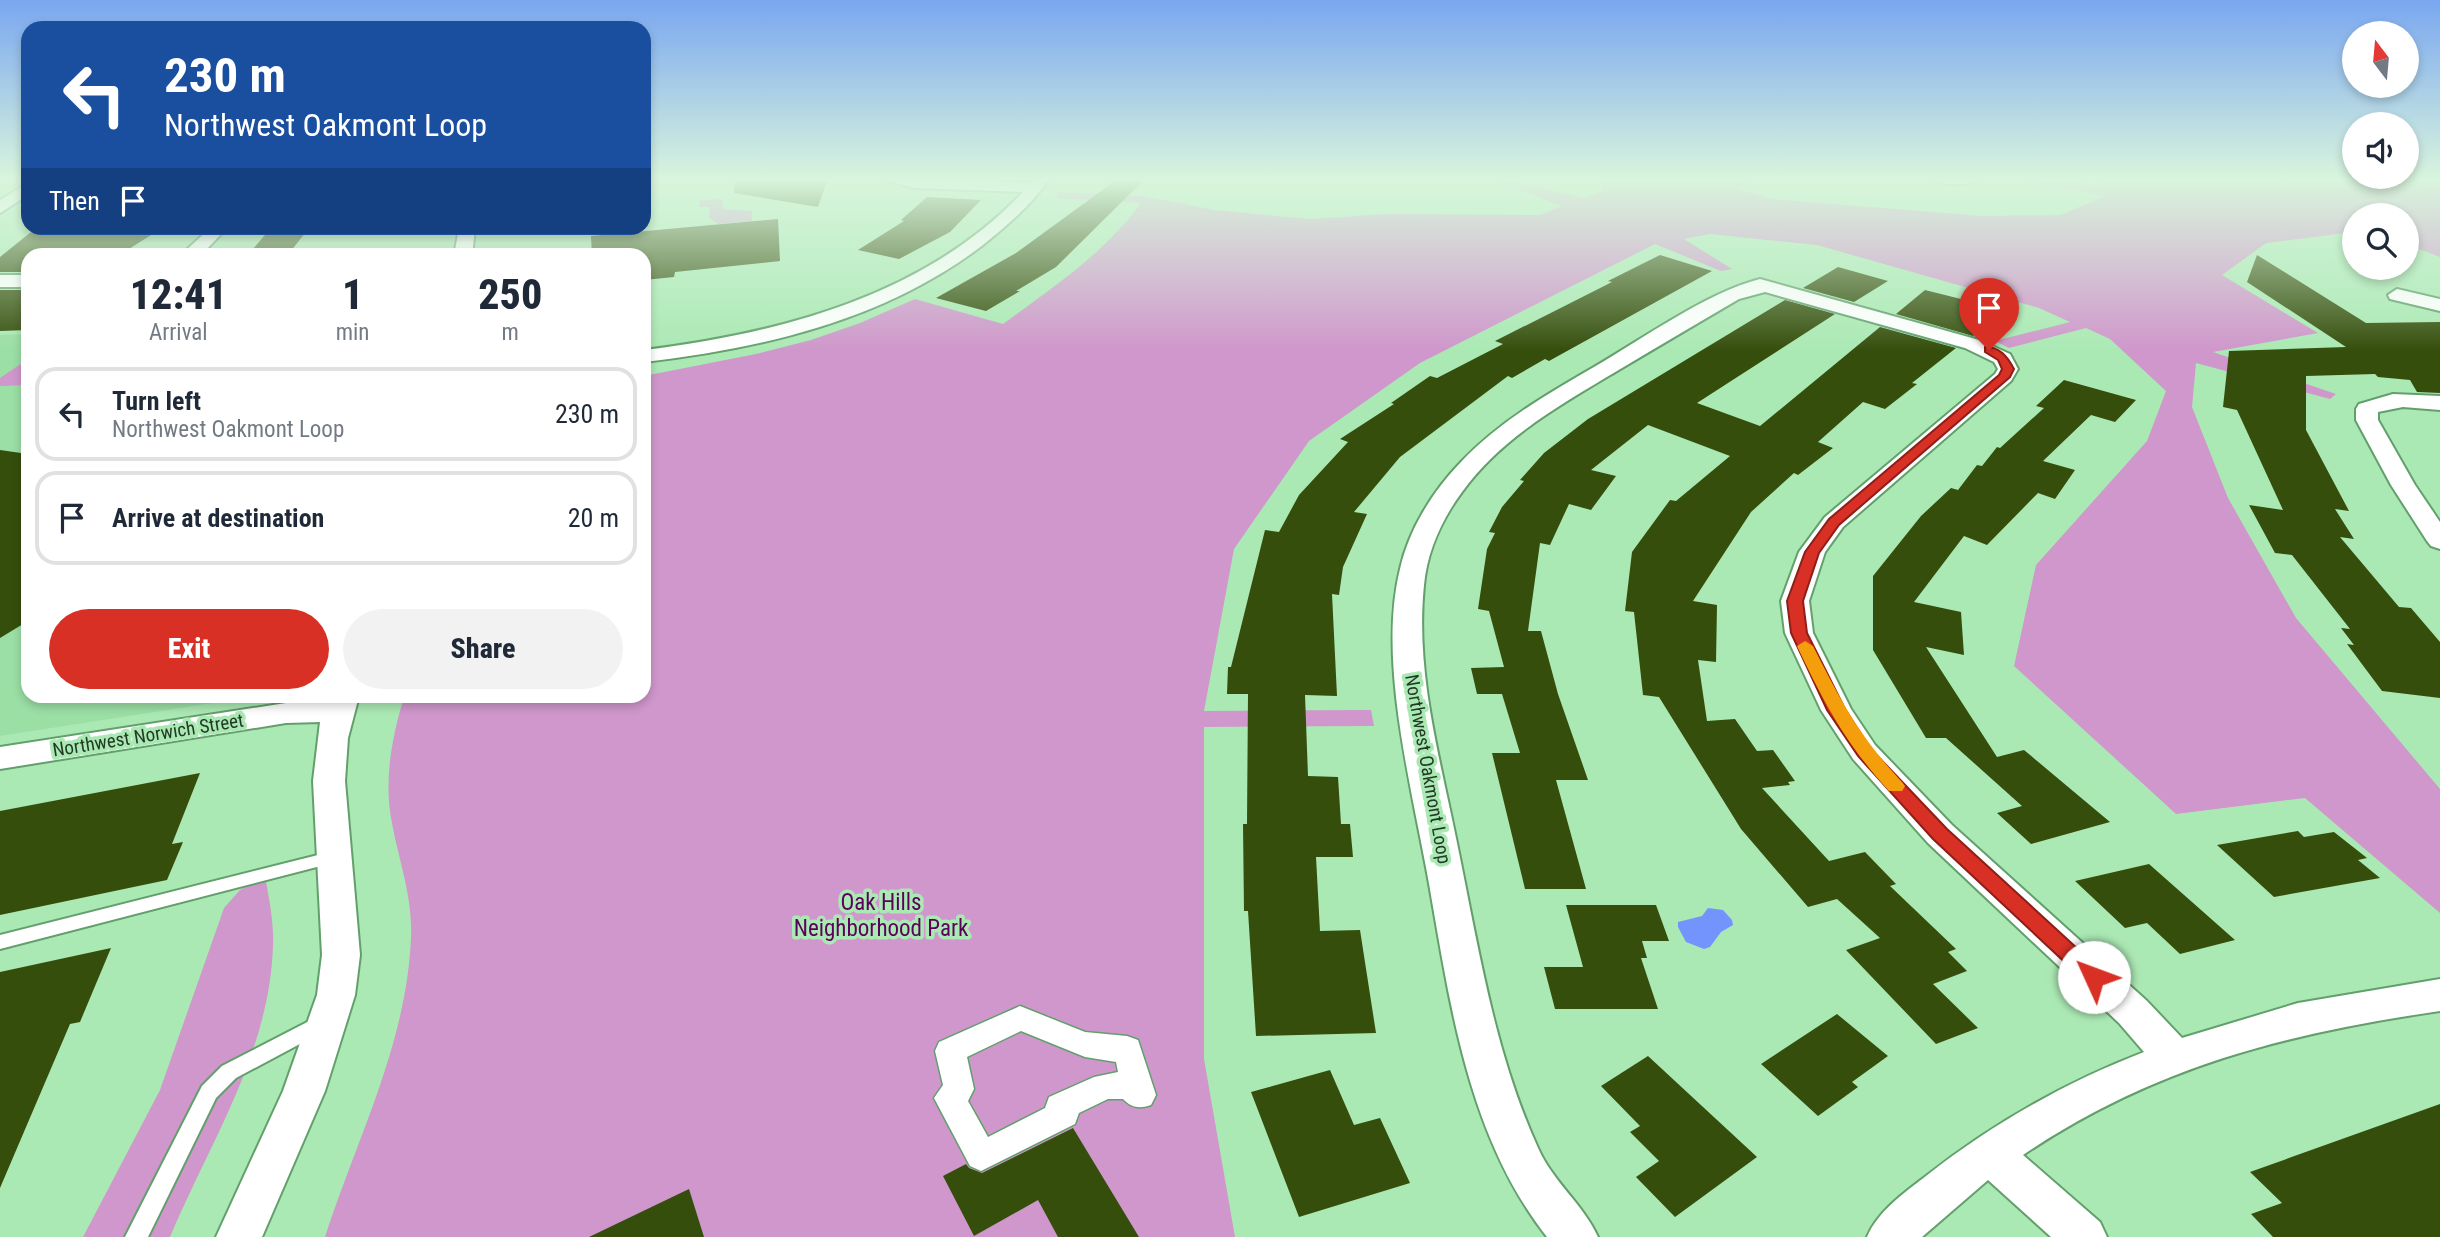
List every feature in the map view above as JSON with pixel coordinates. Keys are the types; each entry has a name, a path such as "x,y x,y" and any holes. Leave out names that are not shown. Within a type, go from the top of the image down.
{"street":[{"path":"198,248 211,236"},
{"path":"651,355 687,352 751,340 836,314 887,295 960,254 983,236"},
{"path":"0,281 21,281"},
{"name":"Northwest Oakmont Loop","path":"1575,1237 1542,1195 1522,1161 1497,1100 1476,1031 1416,719 1408,653 1410,585 1419,549 1434,514 1455,483 1497,438 1532,413 1742,290 1761,286 1796,293 1972,344 2003,358 2008,369 2004,377 1834,522 1812,552 1795,601 1799,633 1836,710 1864,752 1940,834 2133,1012 2175,1058"},
{"path":"2397,295 2440,305"},
{"path":"2440,403 2385,402 2367,409 2366,413 2367,420 2403,485 2440,541"},
{"path":"239,1237 304,1091 336,995 341,955 329,781 330,755 341,704"},
{"name":"Northwest Norwich Street","path":"0,758 341,704"},
{"path":"1890,1237 1912,1214 1990,1154 2080,1099 2175,1058 2253,1031 2338,1012 2440,995"},
{"path":"1020,1018 1096,1048 1112,1051 1127,1049 1140,1095 1130,1085 1105,1086 1060,1107 1064,1114 981,1156 950,1098 959,1088 950,1051 1020,1018"},
{"path":"1990,1154 2084,1237"}],"lane":[{"path":"0,942 334,857"},
{"path":"136,1237 209,1092 229,1072 327,1020"}],"shaded area":[{"path":"21,334 21,703 212,703 0,736 0,335"}],"green space":[{"name":"Oak Hills Neighborhood Park","path":"1113,236 1701,236 1684,239 1732,269 1721,271 1655,244 1420,363 1309,441 1234,549 1204,711 1371,710 1374,726 1204,727 1204,1059 1235,1237 325,1237 379,1090 400,1015 407,976 411,921 389,796 393,739 402,703 651,703 651,375 811,340 860,323 915,299 1003,324 1094,254"},
{"name":"Oak Hills Neighborhood Park","path":"1727,236 2324,236 2266,243 2222,275 2318,333 2213,352 2336,394 2330,399 2196,363 2192,407 2228,498 2296,618 2440,789 2440,913 2305,798 2176,814 2014,666 2036,565 2147,441 2166,391 2110,339 2086,328 2009,348 1995,341 2070,322 2039,308 1817,245"},
{"name":"Oak Hills Neighborhood Park","path":"2419,236 2440,236 2440,257 2419,249"},
{"path":"21,364 21,385 0,386 0,378"},
{"path":"265,876 273,945 261,1022 235,1096 170,1237 83,1237 160,1090 224,908 240,890"}],"water":[{"path":"1708,908 1723,910 1733,925 1721,932 1710,947 1704,949 1686,942 1678,922 1702,916"}],"building":[{"path":"26,236 150,236 131,248 21,248 21,272 0,272 0,257"},
{"path":"264,236 303,236 293,248 254,248"},
{"path":"591,236 779,236 780,261 675,272 674,277 651,279 651,248 592,248"},
{"path":"881,236 943,236 899,259 858,250"},
{"path":"1040,236 1088,236 1056,267 986,311 936,298 1016,253"},
{"path":"1660,255 1712,271 1549,361 1545,359 1512,378 1508,376 1400,457 1354,512 1367,514 1343,567 1339,595 1332,594 1337,696 1305,695 1308,776 1338,777 1341,824 1350,824 1353,857 1316,857 1320,931 1360,930 1376,1033 1256,1036 1248,911 1244,911 1243,824 1247,824 1248,694 1227,694 1228,667 1231,667 1265,530 1279,532 1299,495 1348,442 1340,439 1394,404 1391,403 1430,376 1437,378 1503,344 1495,341"},
{"path":"2257,255 2366,323 2440,322 2440,393 2417,392 2410,380 2378,377 2375,374 2306,376 2306,430 2349,511 2335,509 2354,539 2340,537 2399,607 2411,608 2440,642 2440,698 2382,691 2347,644 2354,645 2341,628 2350,629 2292,555 2275,553 2249,505 2283,510 2237,410 2223,407 2229,351 2346,347 2247,282"},
{"path":"1838,267 1888,281 1854,302 1803,288"},
{"path":"0,290 21,290 21,330 0,331"},
{"path":"1925,290 2006,311 1973,336 1896,314"},
{"path":"1785,300 1835,314 1697,403 1760,426 1880,327 1956,348 1912,383 1917,384 1885,409 1863,402 1818,442 1833,448 1798,475 1794,473 1751,512 1693,601 1717,605 1716,662 1698,660 1707,721 1735,719 1757,751 1773,750 1795,781 1788,782 1790,785 1762,788 1829,861 1865,852 1896,884 1890,886 1956,949 1948,952 1967,971 1933,984 1978,1028 1936,1044 1846,950 1880,938 1837,899 1808,907 1741,829 1659,697 1643,695 1634,612 1625,611 1632,552 1670,500 1676,501 1730,456 1648,425 1591,470 1616,476 1591,510 1569,504 1550,545 1540,543 1528,631 1541,631 1558,694 1588,780 1556,780 1586,889 1525,889 1492,753 1520,753 1502,694 1477,694 1471,668 1504,667 1489,611 1478,609 1487,549 1495,533 1489,532 1502,507 1524,481 1520,480 1544,453 1588,419"},
{"path":"2064,380 2136,400 2115,422 2091,415 2043,461 2075,470 2055,499 2038,493 1987,545 1964,536 1914,602 1961,612 1964,655 1926,647 1997,757 2024,750 2110,822 2031,844 1997,813 2022,806 1946,738 1926,738 1873,650 1873,576 1921,516 1951,488 1958,490 1977,465 1982,466 1997,447 2000,448 2044,408 2036,406"},
{"path":"0,450 21,453 21,625 0,638"},
{"path":"200,773 172,844 183,842 167,880 0,915 0,811"},
{"path":"2298,831 2304,837 2334,832 2367,858 2358,860 2380,878 2274,897 2217,845"},
{"path":"2149,864 2235,940 2180,954 2147,923 2125,928 2075,881"},
{"path":"1566,905 1656,905 1669,941 1642,941 1647,958 1641,958 1658,1009 1555,1009 1544,967 1583,967"},
{"path":"111,948 80,1022 70,1024 0,1188 0,972"},
{"path":"1837,1014 1888,1056 1852,1082 1858,1087 1818,1116 1761,1064"},
{"path":"1648,1056 1757,1157 1675,1217 1636,1177 1659,1161 1630,1132 1640,1126 1601,1086"},
{"path":"1330,1070 1354,1125 1380,1118 1410,1183 1299,1217 1251,1092"},
{"path":"2440,1104 2440,1237 2273,1237 2251,1214 2282,1203 2250,1172"},
{"path":"1073,1128 1139,1237 1058,1237 1038,1200 974,1236 943,1176 966,1164 982,1173"},
{"path":"689,1189 704,1237 589,1237"}],"slow traffic":[{"path":"1805,646 1836,710 1864,752 1895,786"}],"route":[{"path":"1989,350 2003,358 2008,369 2004,377 1834,522 1812,552 1795,601 1799,633 1836,710 1864,752 1940,834 2094,977"}]}
